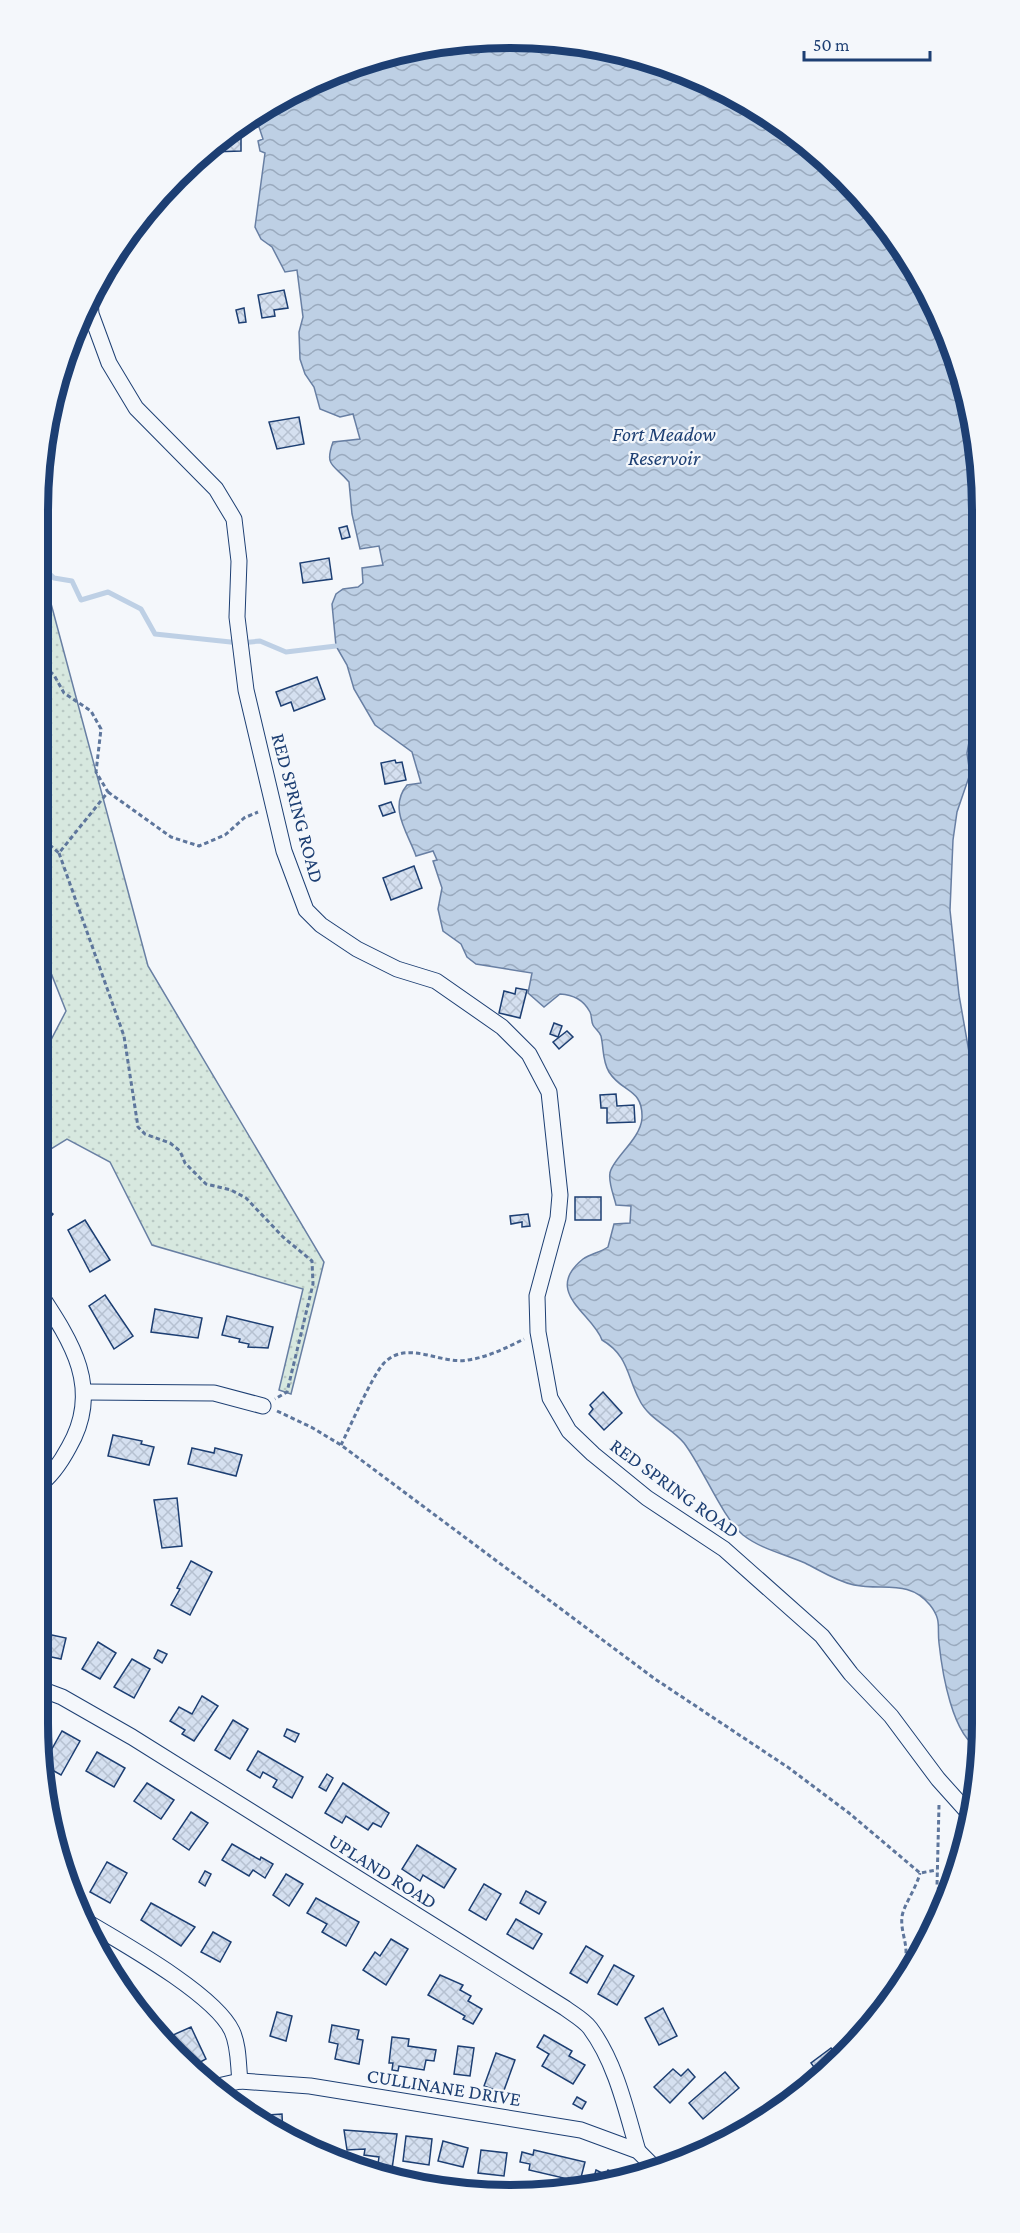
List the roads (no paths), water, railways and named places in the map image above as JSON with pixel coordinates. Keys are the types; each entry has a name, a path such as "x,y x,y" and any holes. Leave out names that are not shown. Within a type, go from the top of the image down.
{"street":[{"name":"RED SPRING ROAD","path":"91,315 109,363 136,408 216,489 234,519 239,561 237,617 246,690 293,879 306,910 321,925 357,949 398,969 435,981 474,1006 502,1027 529,1054 549,1092 560,1195 558,1218 537,1296 537,1332 550,1398 569,1431 647,1498 751,1571 815,1629 851,1674 891,1716 943,1785 964,1808"},
{"path":"48,1309 77,1357 85,1392 82,1419 73,1440 58,1466 48,1476"},
{"path":"85,1392 214,1393 262,1406"},
{"name":"UPLAND ROAD","path":"48,1691 62,1696 132,1737 565,2008 589,2027 601,2048 617,2080 638,2151"},
{"path":"97,1929 208,2002 231,2030 237,2051 240,2081"},
{"name":"CULLINANE DRIVE","path":"223,2085 240,2081 310,2086 581,2130 638,2151 650,2163"}],"water":[{"name":"Fort Meadow Reservoir","path":"480,49 540,49 600,57 630,64 687,83 741,110 791,143 815,163 837,183 877,229 910,279 937,333 956,390 963,420 971,480 972,510 972,726 967,753 970,774 957,812 953,840 950,910 959,995 972,1069 971,1743 962,1731 950,1702 939,1643 938,1619 930,1605 922,1597 904,1589 865,1587 841,1581 805,1563 765,1548 743,1535 720,1505 684,1443 643,1406 622,1359 611,1346 602,1340 569,1292 567,1282 572,1271 583,1259 608,1247 614,1224 630,1223 631,1206 616,1205 610,1185 610,1173 637,1133 642,1118 641,1108 635,1096 609,1072 604,1059 601,1036 593,1025 590,1012 581,1001 560,994 544,1007 528,993 532,973 476,964 467,957 461,944 443,931 438,909 442,888 433,861 437,860 433,851 416,856 399,812 399,803 407,785 421,783 412,752 375,725 354,689 347,665 336,646 332,604 336,594 343,589 358,587 363,583 362,568 383,565 379,546 360,549 352,514 349,482 330,461 333,442 360,439 353,414 340,417 320,409 314,387 305,374 300,359 299,332 303,317 297,270 285,272 272,247 261,239 255,227 265,153 260,151 258,141 263,139 259,127 252,127 279,110 333,83 390,64 420,57"}],"waterway":[{"path":"48,572 54,578 72,581 81,600 108,592 141,609 155,634 240,643 260,641 286,652 336,646"}]}
